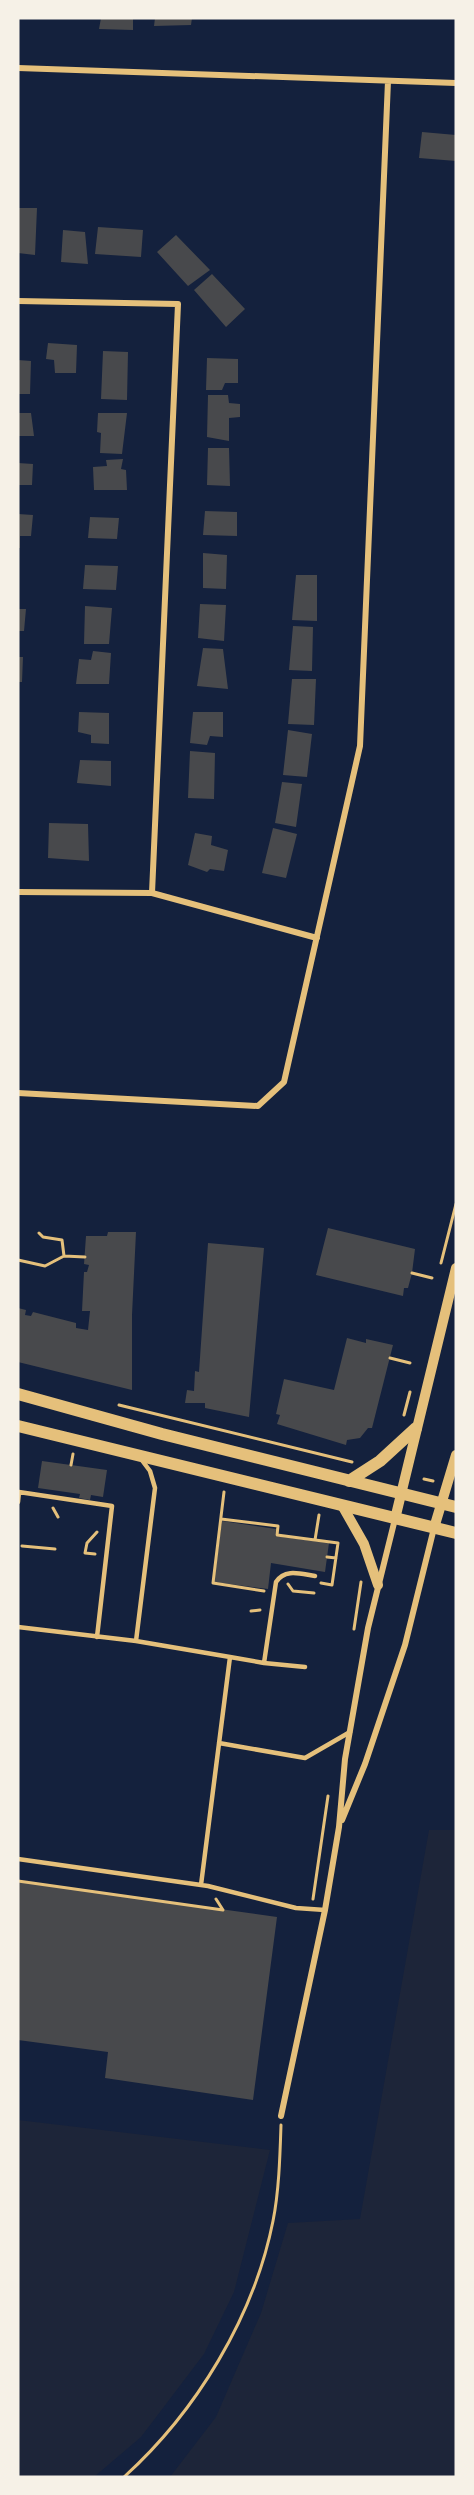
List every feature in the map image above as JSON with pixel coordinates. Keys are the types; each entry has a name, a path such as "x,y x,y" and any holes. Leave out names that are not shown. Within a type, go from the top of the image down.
{"main road":[{"path":"18,1394 456,1507"},
{"path":"18,1426 395,1520 456,1533"},
{"path":"349,1481 380,1461 416,1428"}],"street":[{"path":"18,68 456,84"},
{"path":"18,1093 258,1106 284,1082 360,746 388,81"},
{"path":"18,301 178,304 152,893"},
{"path":"18,892 152,893 317,938"},
{"path":"281,2116 326,1910 339,1827 345,1759 378,1585 456,1268"},
{"path":"339,1827 365,1764 405,1645 434,1528 456,1455"},
{"path":"343,1507 364,1544 378,1585"}],"lane":[{"path":"136,1641 155,1488 150,1471 140,1457"},
{"path":"18,1502 19,1492 112,1506 97,1637"},
{"path":"264,1663 276,1582 281,1575 286,1573 315,1579"},
{"path":"18,1627 136,1641 264,1663 305,1667"},
{"path":"201,1885 230,1657"},
{"path":"219,1743 305,1758 350,1732"},
{"path":"18,1859 201,1885 296,1908 326,1910"}],"path":[{"path":"39,1233 43,1238 62,1240 64,1256"},
{"path":"18,1260 45,1266 64,1256 85,1257"},
{"path":"412,1273 432,1278"},
{"path":"390,1358 410,1363"},
{"path":"155,1414 359,1463"},
{"path":"71,1466 74,1452"},
{"path":"424,1479 433,1481"},
{"path":"225,1489 213,1583 269,1592"},
{"path":"51,1504 58,1517"},
{"path":"315,1540 320,1514"},
{"path":"221,1519 278,1526 277,1535 338,1543 332,1585 315,1579"},
{"path":"85,1553 87,1543 97,1532"},
{"path":"22,1546 55,1549"},
{"path":"327,1557 336,1558"},
{"path":"353,1634 362,1577"},
{"path":"288,1584 293,1591 314,1593"},
{"path":"251,1611 256,1611"},
{"path":"311,1909 328,1796"},
{"path":"18,1881 223,1910"},
{"path":"124,2477 145,2458 178,2421 215,2368 241,2315 273,2223 281,2116"}],"shaded area":[{"path":"429,1830 456,1830 456,2477 170,2477 216,2417 261,2313 288,2223 360,2219"},
{"path":"18,2120 270,2150 234,2292 204,2354 141,2437 94,2477 18,2477"}],"building":[{"path":"101,18 133,18 133,30 99,29"},
{"path":"155,18 192,18 191,25 154,26"},
{"path":"422,132 456,135 456,161 419,158"},
{"path":"18,208 37,208 35,255 18,253"},
{"path":"98,227 143,230 141,257 95,254"},
{"path":"63,230 85,232 88,264 61,262"},
{"path":"176,235 210,270 188,286 157,252"},
{"path":"212,274 245,309 226,327 194,290"},
{"path":"48,343 77,345 76,373 55,373 54,360 46,359"},
{"path":"103,351 128,352 127,400 101,399"},
{"path":"207,358 238,359 238,383 225,383 222,390 206,390"},
{"path":"18,360 31,361 30,394 18,394"},
{"path":"208,395 228,395 229,403 240,404 240,417 229,418 229,441 207,437"},
{"path":"18,413 31,413 34,436 18,436"},
{"path":"98,413 127,413 122,454 100,453 101,433 97,432"},
{"path":"208,448 229,448 230,486 207,485"},
{"path":"123,459 121,469 126,470 127,490 94,490 93,467 107,466 106,460"},
{"path":"18,463 33,464 32,485 18,485"},
{"path":"205,511 237,512 237,536 203,535"},
{"path":"18,514 33,515 31,536 20,536 20,548 18,548"},
{"path":"90,517 119,518 117,539 88,538"},
{"path":"203,553 227,555 226,589 203,588"},
{"path":"85,565 118,566 116,590 83,589"},
{"path":"296,575 317,575 317,621 292,620"},
{"path":"200,604 226,605 224,641 198,638"},
{"path":"85,606 112,608 109,644 84,644"},
{"path":"18,609 26,609 24,631 18,631"},
{"path":"293,626 313,627 312,671 289,670"},
{"path":"203,648 223,649 228,689 197,686"},
{"path":"93,651 111,653 109,684 76,684 79,659 91,660"},
{"path":"18,657 23,657 22,682 18,682"},
{"path":"292,679 316,679 314,725 288,724"},
{"path":"79,712 109,713 109,744 91,743 91,735 78,732"},
{"path":"193,712 223,712 223,737 210,736 207,745 190,743"},
{"path":"288,730 312,734 307,777 283,775"},
{"path":"190,751 215,753 214,799 188,798"},
{"path":"80,760 111,761 111,786 77,783"},
{"path":"282,782 302,784 296,827 275,823"},
{"path":"49,823 88,824 89,861 48,858"},
{"path":"273,828 297,834 286,878 262,873"},
{"path":"195,833 212,836 211,845 228,850 224,871 210,869 207,872 188,865"},
{"path":"328,1228 415,1249 412,1273 408,1288 404,1288 403,1296 316,1275"},
{"path":"108,1232 136,1232 132,1315 132,1390 18,1362 18,1308 26,1310 25,1315 31,1316 33,1312 76,1323 76,1328 88,1330 90,1311 82,1311 84,1272 87,1272 89,1265 84,1264 86,1236 107,1236"},
{"path":"208,1243 264,1248 249,1417 205,1408 205,1403 185,1403 187,1390 194,1391 195,1371 199,1372"},
{"path":"347,1338 366,1343 366,1339 393,1345 372,1428 368,1428 360,1438 347,1440 346,1445 277,1424 280,1415 276,1414 284,1379 334,1390"},
{"path":"42,1461 107,1470 103,1497 91,1495 90,1500 79,1498 80,1494 38,1488"},
{"path":"222,1521 276,1529 275,1536 329,1543 325,1572 271,1563 268,1589 214,1582"},
{"path":"18,1881 277,1917 253,2100 105,2078 108,2052 18,2040"}]}
